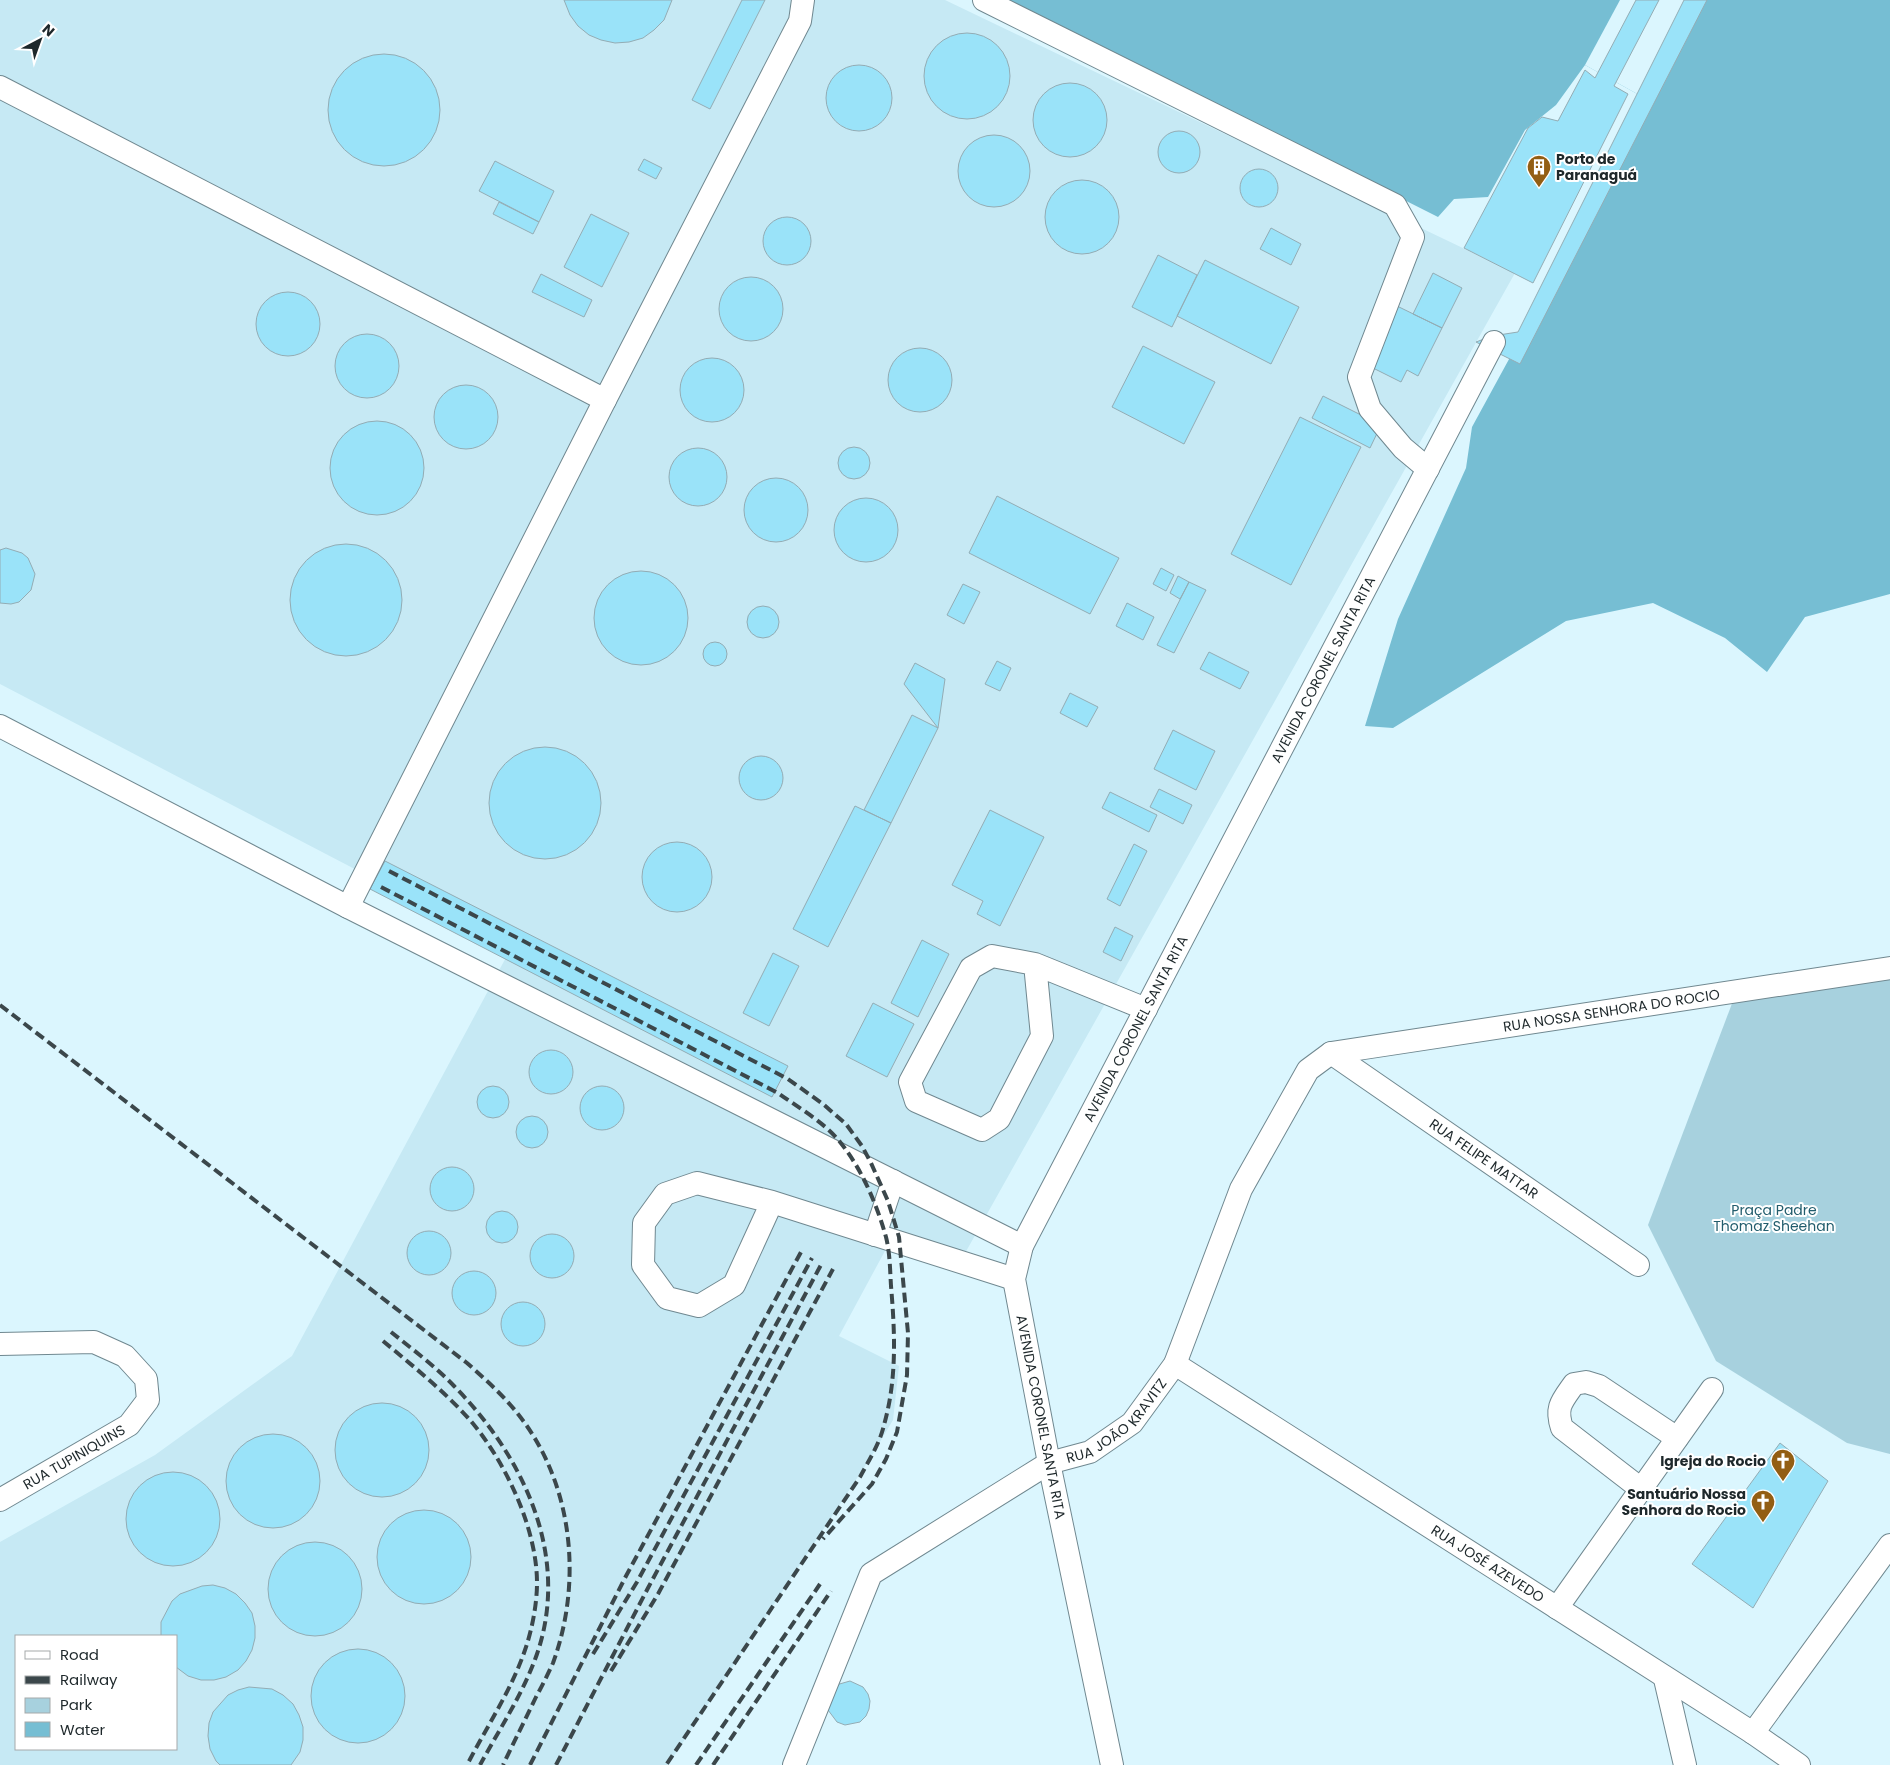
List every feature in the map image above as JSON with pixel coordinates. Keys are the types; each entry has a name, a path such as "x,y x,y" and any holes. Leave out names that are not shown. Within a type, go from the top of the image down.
{"street":[{"path":"348,906 800,21 803,0"},
{"path":"984,0 1395,205 1413,237 1360,377 1370,409 1403,448 1428,469"},
{"path":"0,87 605,400"},
{"name":"AVENIDA CORONEL SANTA RITA","path":"1112,1765 1049,1463 1014,1280 1022,1246 1494,342"},
{"path":"0,726 348,906 1022,1246"},
{"path":"1035,964 1042,1036 999,1119 982,1130 916,1101 910,1082 971,968 992,956 1035,964 1146,1009"},
{"name":"RUA NOSSA SENHORA DO ROCIO","path":"1332,1053 1890,968"},
{"name":"RUA FELIPE MATTAR","path":"1332,1053 1638,1264"},
{"name":"RUA JOÃO KRAVITZ","path":"794,1765 871,1574 1049,1463 1090,1452 1132,1422 1175,1364 1241,1189 1308,1070 1332,1053"},
{"path":"875,1235 893,1181"},
{"path":"772,1202 734,1285 699,1306 667,1298 643,1265 644,1223 665,1194 697,1183 772,1202 1014,1280"},
{"name":"RUA TUPINIQUINS","path":"0,1344 94,1342 125,1356 146,1379 148,1400 129,1425 0,1500"},
{"name":"RUA JOSÉ AZEVEDO","path":"1175,1364 1799,1765"},
{"path":"1641,1489 1562,1428 1558,1415 1561,1402 1574,1384 1586,1382 1599,1386 1677,1438"},
{"path":"1557,1608 1712,1389"},
{"path":"1753,1734 1890,1544"},
{"path":"1665,1679 1685,1765"}],"shaded area":[{"path":"0,0 945,0 1515,273 964,1255 886,1249 839,1336 899,1366 893,1420 871,1457 668,1765 0,1765 0,1542 155,1455 292,1356 510,950 0,684"}],"green space":[{"name":"Praça Padre Thomaz Sheehan","path":"1890,973 1890,1454 1847,1443 1716,1361 1648,1225 1736,993"}],"water":[{"path":"1008,0 1890,0 1890,594 1805,617 1767,672 1725,638 1653,603 1566,621 1393,728 1365,726 1398,619 1466,468 1472,427 1650,101 1585,65 1556,105 1525,130 1488,197 1454,199 1438,217"}],"pier":[{"path":"1620,0 1702,0 1650,101 1585,65"}],"building":[{"path":"564,0 672,0 664,20 654,30 643,38 615,43 589,35 578,26 570,15"},
{"path":"742,0 765,0 710,109 692,100"},
{"name":"Porto de Paranaguá","path":"1636,0 1659,0 1614,86 1628,94 1533,283 1464,248 1528,128 1542,117 1558,121 1585,70 1595,78"},
{"name":"Porto de Paranaguá","path":"1684,0 1707,0 1520,364 1476,342 1492,336 1518,332"},
{"path":"967,33 983,36 991,40 1003,52 1007,60 1010,76 1007,92 1003,100 991,112 983,116 967,119 951,116 943,112 931,100 927,92 924,76 927,60 931,52 943,40 951,36"},
{"path":"384,54 405,58 424,70 436,89 440,110 436,131 424,150 405,162 384,166 363,162 344,150 332,131 328,110 332,89 344,70 363,58"},
{"path":"859,65 871,68 882,75 889,86 892,98 889,110 882,121 871,128 859,131 847,128 836,121 829,110 826,98 829,86 836,75 847,68"},
{"path":"1070,83 1091,89 1101,99 1107,120 1101,141 1091,151 1070,157 1049,151 1039,141 1033,120 1039,99 1049,89"},
{"path":"1179,131 1194,137 1200,152 1194,167 1179,173 1164,167 1158,152 1164,137"},
{"path":"994,135 1014,141 1024,151 1030,171 1024,191 1014,201 994,207 974,201 964,191 958,171 964,151 974,141"},
{"path":"644,159 662,168 656,179 638,170"},
{"path":"495,161 554,191 539,222 479,191"},
{"path":"1259,169 1266,170 1272,175 1277,181 1277,195 1272,201 1266,206 1259,207 1252,206 1246,201 1241,195 1240,188 1241,181 1246,175 1252,170"},
{"path":"1082,180 1103,186 1113,196 1119,217 1113,238 1103,248 1082,254 1061,248 1051,238 1045,217 1051,196 1061,186"},
{"path":"499,202 539,222 533,234 493,214"},
{"path":"591,214 629,233 602,287 564,267"},
{"path":"782,217 792,217 804,224 811,236 811,246 804,258 792,265 782,265 774,261 767,254 763,246 763,236 767,228 774,221"},
{"path":"1271,228 1301,244 1291,265 1260,249"},
{"path":"1158,255 1197,275 1172,327 1132,307"},
{"path":"1205,260 1299,307 1271,364 1177,316"},
{"path":"1433,273 1462,288 1442,328 1413,314"},
{"path":"541,274 592,300 584,317 532,292"},
{"path":"745,277 757,277 774,286 781,297 783,309 781,321 774,332 757,341 745,341 733,336 724,327 719,315 719,303 724,291 733,282"},
{"path":"282,292 294,292 311,301 318,312 320,324 318,336 311,347 294,356 282,356 270,351 261,342 256,330 256,318 261,306 270,297"},
{"path":"1397,306 1442,328 1418,376 1407,370 1401,382 1367,365"},
{"path":"361,334 373,334 390,343 397,354 399,366 397,378 390,389 373,398 361,398 349,393 340,384 335,372 335,360 340,348 349,339"},
{"path":"1143,346 1215,382 1184,444 1112,407"},
{"path":"914,348 926,348 943,357 950,368 952,380 950,392 943,403 926,412 914,412 902,407 893,398 888,386 888,374 893,362 902,353"},
{"path":"706,358 718,358 735,367 742,378 744,390 742,402 735,413 718,422 706,422 694,417 685,408 680,396 680,384 685,372 694,363"},
{"path":"460,385 472,385 489,394 496,405 498,417 496,429 489,440 472,449 460,449 448,444 439,435 434,423 434,411 439,399 448,390"},
{"path":"1323,396 1381,425 1370,448 1312,418"},
{"path":"1300,417 1361,447 1291,585 1231,554"},
{"path":"377,421 395,424 410,435 421,450 424,468 421,486 410,501 395,512 377,515 359,512 344,501 333,486 330,468 333,450 344,435 359,424"},
{"path":"854,447 865,452 870,463 865,474 854,479 843,474 838,463 843,452"},
{"path":"698,448 709,450 722,461 727,477 725,488 714,501 698,506 687,504 674,493 669,477 671,466 682,453"},
{"path":"770,478 782,478 799,487 806,498 808,510 806,522 799,533 782,542 770,542 758,537 749,528 744,516 744,504 749,492 758,483"},
{"path":"997,496 1119,558 1090,614 969,553"},
{"path":"860,498 872,498 889,507 896,518 898,530 896,542 889,553 872,562 860,562 848,557 839,548 834,536 834,524 839,512 848,503"},
{"path":"346,544 367,548 386,560 398,579 402,600 398,621 386,640 367,652 346,656 325,652 306,640 294,621 290,600 294,579 306,560 325,548"},
{"path":"6,548 22,553 28,558 35,574 31,590 19,602 11,604 0,603 0,550"},
{"path":"1161,568 1174,575 1166,591 1153,584"},
{"path":"641,571 659,574 674,585 685,600 688,618 685,636 674,651 659,662 641,665 623,662 608,651 597,636 594,618 597,600 608,585 623,574"},
{"path":"1178,576 1189,582 1180,599 1170,593"},
{"path":"1189,582 1206,590 1174,653 1157,645"},
{"path":"963,584 980,592 964,624 947,615"},
{"path":"1127,603 1154,617 1143,640 1116,626"},
{"path":"763,606 774,611 779,622 774,633 763,638 752,633 747,622 752,611"},
{"path":"715,642 724,645 727,654 724,663 715,666 706,663 703,654 706,645"},
{"path":"1209,652 1249,672 1240,689 1200,669"},
{"path":"997,661 1011,668 1000,691 985,684"},
{"path":"915,663 945,679 938,728 904,684"},
{"path":"1070,693 1098,707 1087,727 1060,713"},
{"path":"912,715 938,728 891,823 864,810"},
{"path":"1173,730 1215,751 1196,790 1154,769"},
{"path":"545,747 566,751 585,763 597,782 601,803 597,824 585,843 566,855 545,859 524,855 505,843 493,824 489,803 493,782 505,763 524,751"},
{"path":"761,756 773,760 779,766 783,778 779,790 773,796 761,800 749,796 743,790 739,778 743,766 749,760"},
{"path":"1159,789 1192,805 1183,824 1150,807"},
{"path":"1110,792 1157,815 1149,832 1102,808"},
{"path":"855,806 891,823 828,947 793,929"},
{"path":"990,810 1044,837 1000,926 977,914 983,901 952,885"},
{"path":"677,842 690,845 702,852 709,864 712,877 709,890 702,902 690,909 677,912 664,909 652,902 645,890 642,877 645,864 652,852 664,845"},
{"path":"1134,844 1147,851 1120,906 1107,899"},
{"path":"385,861 788,1066 772,1097 370,889"},
{"path":"1115,927 1133,936 1121,961 1103,952"},
{"path":"922,940 949,954 918,1017 891,1003"},
{"path":"773,953 799,966 769,1026 743,1013"},
{"path":"873,1003 914,1024 887,1077 846,1056"},
{"path":"551,1050 563,1054 569,1060 573,1072 569,1084 563,1090 551,1094 539,1090 533,1084 529,1072 533,1060 539,1054"},
{"path":"493,1086 499,1087 504,1091 508,1096 508,1108 504,1113 499,1117 493,1118 487,1117 482,1113 478,1108 477,1102 478,1096 482,1091 487,1087"},
{"path":"602,1086 614,1090 620,1096 624,1108 620,1120 614,1126 602,1130 590,1126 584,1120 580,1108 584,1096 590,1090"},
{"path":"532,1116 538,1117 543,1121 547,1126 547,1138 543,1143 538,1147 532,1148 526,1147 521,1143 517,1138 516,1132 517,1126 521,1121 526,1117"},
{"path":"452,1167 464,1171 470,1177 474,1189 470,1201 464,1207 452,1211 440,1207 434,1201 430,1189 434,1177 440,1171"},
{"path":"502,1211 508,1212 513,1216 517,1221 517,1233 513,1238 508,1242 502,1243 496,1242 491,1238 487,1233 486,1227 487,1221 491,1216 496,1212"},
{"path":"429,1231 441,1235 447,1241 451,1253 447,1265 441,1271 429,1275 417,1271 411,1265 407,1253 411,1241 417,1235"},
{"path":"552,1234 564,1238 570,1244 574,1256 570,1268 564,1274 552,1278 540,1274 534,1268 530,1256 534,1244 540,1238"},
{"path":"474,1271 486,1275 492,1281 496,1293 492,1305 486,1311 474,1315 462,1311 456,1305 452,1293 456,1281 462,1275"},
{"path":"523,1302 535,1306 541,1312 545,1324 541,1336 535,1342 523,1346 511,1342 505,1336 501,1324 505,1312 511,1306"},
{"path":"382,1403 400,1406 415,1417 426,1432 429,1450 426,1468 415,1483 400,1494 382,1497 364,1494 349,1483 338,1468 335,1450 338,1432 349,1417 364,1406"},
{"path":"273,1434 291,1437 306,1448 317,1463 320,1481 317,1499 306,1514 291,1525 273,1528 255,1525 240,1514 229,1499 226,1481 229,1463 240,1448 255,1437"},
{"name":"Santuário Nossa Senhora do Rocio","path":"1780,1443 1828,1481 1753,1608 1692,1564"},
{"path":"173,1472 191,1475 206,1486 217,1501 220,1519 217,1537 206,1552 191,1563 173,1566 155,1563 140,1552 129,1537 126,1519 129,1501 140,1486 155,1475"},
{"path":"424,1510 442,1513 457,1524 468,1539 471,1557 468,1575 457,1590 442,1601 424,1604 406,1601 391,1590 380,1575 377,1557 380,1539 391,1524 406,1513"},
{"path":"315,1542 333,1545 348,1556 359,1571 362,1589 359,1607 348,1622 333,1633 315,1636 297,1633 282,1622 271,1607 268,1589 271,1571 282,1556 297,1545"},
{"path":"213,1585 225,1588 236,1594 252,1613 255,1626 252,1650 246,1661 238,1670 226,1677 214,1680 201,1680 188,1676 178,1668 178,1635 161,1635 161,1622 172,1601 180,1594 202,1586"},
{"path":"358,1649 376,1652 391,1663 402,1678 405,1696 402,1714 391,1729 376,1740 358,1743 340,1740 325,1729 314,1714 311,1696 314,1678 325,1663 340,1652"},
{"path":"850,1681 863,1687 870,1701 866,1716 860,1722 845,1725 837,1722 828,1710 836,1685"},
{"path":"249,1687 272,1689 283,1695 293,1704 299,1715 303,1727 303,1740 300,1752 291,1765 220,1765 216,1761 210,1749 208,1736 209,1723 213,1712 228,1695"}],"railway":[{"path":"389,871 788,1079 823,1104 846,1124 862,1146 888,1201 899,1237 908,1333 907,1375 897,1432 886,1459 872,1484 823,1539"},
{"path":"381,887 778,1093 819,1122 840,1142 862,1175 882,1225 890,1262 894,1356 888,1408 880,1438 860,1477 666,1765"},
{"path":"0,1005 467,1363 494,1387 512,1407 537,1441 551,1470 561,1501 570,1566 568,1599 562,1632 553,1663 503,1765"},
{"path":"530,1765 626,1576 801,1252"},
{"path":"593,1654 637,1582 812,1258"},
{"path":"556,1765 648,1588 822,1263"},
{"path":"611,1671 658,1594 833,1269"},
{"path":"391,1332 454,1386 501,1443 520,1475 534,1509 544,1544 548,1580 546,1617 537,1654 518,1697 480,1765"},
{"path":"383,1341 450,1399 483,1437 507,1475 517,1496 525,1518 536,1562 537,1591 534,1617 528,1642 513,1680 467,1765"},
{"path":"696,1765 820,1584"},
{"path":"713,1765 831,1591"}],"place":[{"name":"Porto de Paranaguá","path":"1539,188"},
{"name":"Igreja do Rocio","path":"1783,1482"},
{"name":"Santuário Nossa Senhora do Rocio","path":"1763,1523"}]}
